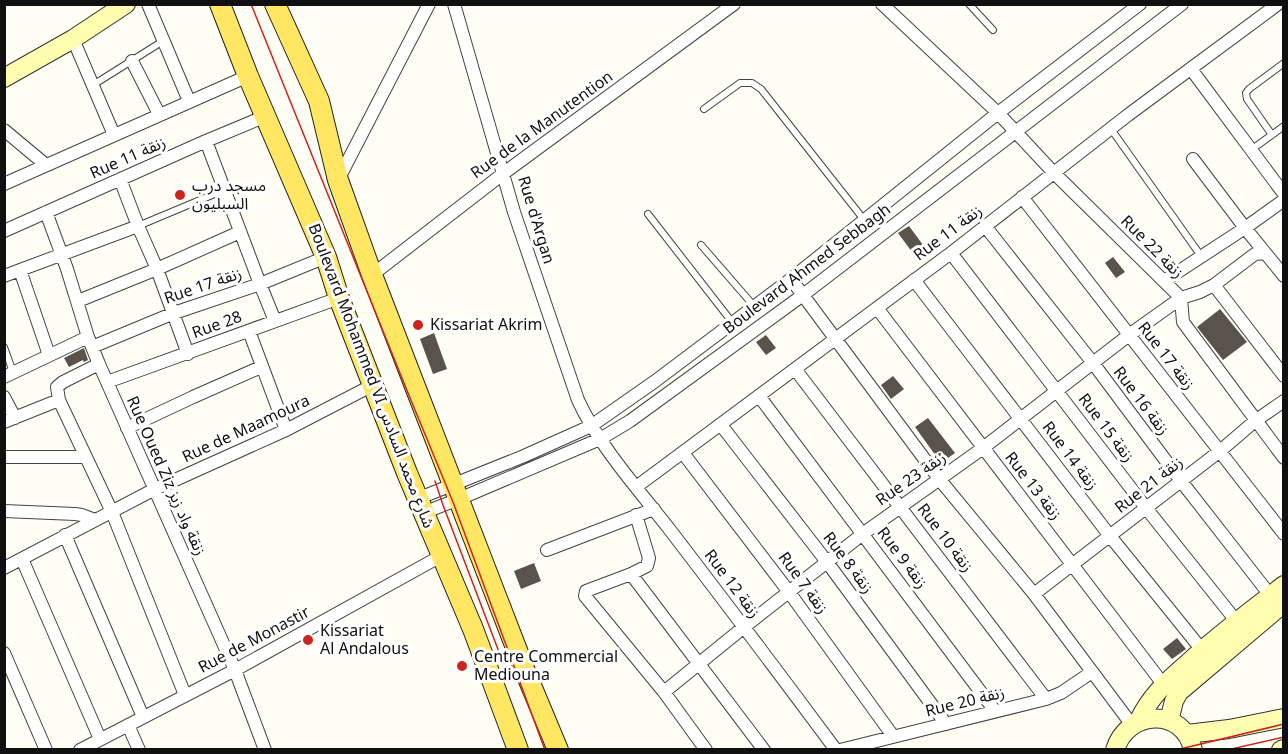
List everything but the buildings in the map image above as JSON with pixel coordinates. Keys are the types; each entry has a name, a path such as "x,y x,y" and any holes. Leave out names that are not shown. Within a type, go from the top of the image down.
{"main road":[{"name":"Boulevard Mohammed VI شارع محمد السادس","path":"220,4 248,76 326,257 339,298 420,506 473,628 518,750"},
{"path":"275,4 319,101 338,180 372,275 521,661 558,750"}],"street":[{"path":"4,78 73,39 126,4"},
{"path":"148,4 189,101"},
{"path":"338,180 429,4"},
{"name":"Rue d'Argan","path":"454,4 514,212 578,399 600,439"},
{"name":"Rue de la Manutention","path":"372,275 504,173 734,4"},
{"name":"Boulevard Ahmed Sebbagh","path":"457,492 524,456 591,426 654,382 791,279 998,113 1140,4"},
{"name":"Boulevard Ahmed Sebbagh","path":"420,506 530,469 600,439 630,421 803,295 1182,4"},
{"name":"Rue 11 زنقة","path":"636,487 951,253 1110,129 1278,4"},
{"name":"Rue 22 زنقة","path":"890,7 1181,298 1183,322 1284,458"},
{"path":"73,39 114,135"},
{"path":"132,61 159,114"},
{"path":"1191,69 1284,194"},
{"path":"4,184 248,76"},
{"name":"Rue 11 زنقة","path":"4,231 266,116"},
{"path":"4,130 46,165"},
{"path":"206,141 275,321"},
{"path":"1193,159 1245,228 1282,271"},
{"path":"120,179 157,269 188,354"},
{"name":"Rue 17 زنقة","path":"1022,197 1284,534"},
{"path":"1164,281 1284,200"},
{"name":"Rue Oued Ziz زنقة واد زيز","path":"46,212 106,382 235,670 265,750"},
{"path":"865,221 877,237"},
{"path":"4,276 138,226"},
{"name":"Rue 16 زنقة","path":"985,226 1093,363 1181,481 1279,594"},
{"path":"78,301 240,232"},
{"name":"Rue 15 زنقة","path":"951,253 1236,622"},
{"name":"Rue 23 زنقة","path":"664,692 864,533 983,448 1130,335 1181,298 1214,285 1256,254 1265,253"},
{"name":"Rue 17 زنقة","path":"9,374 49,355 260,284 326,257"},
{"path":"20,270 49,355"},
{"path":"791,279 940,480 1034,594 1092,672 1135,723"},
{"name":"Rue 14 زنقة","path":"914,280 1110,536 1202,650"},
{"path":"1214,285 1284,376"},
{"name":"Rue 28","path":"106,382 339,298"},
{"path":"754,306 766,322"},
{"name":"Rue 13 زنقة","path":"877,308 1163,684"},
{"path":"249,331 286,430"},
{"path":"4,397 10,420 58,394 63,382 99,364"},
{"path":"128,429 261,367"},
{"name":"Rue 10 زنقة","path":"795,369 1046,699"},
{"name":"Rue de Maamoura","path":"4,568 155,489 286,430 373,385"},
{"path":"58,394 112,512 185,695"},
{"name":"Rue 9 زنقة","path":"759,396 864,533 995,711"},
{"name":"Rue 21 زنقة","path":"1034,594 1220,451 1255,421 1284,401"},
{"name":"Rue 8 زنقة","path":"721,425 827,562 946,724"},
{"name":"Rue 12 زنقة","path":"600,439 838,750"},
{"name":"Rue 7 زنقة","path":"683,453 789,592 893,736"},
{"path":"524,456 530,469"},
{"path":"4,457 86,457"},
{"path":"547,550 654,509"},
{"path":"4,511 75,514 95,520"},
{"path":"636,515 649,558 646,566 632,574 586,591 585,596 664,692 706,750"},
{"path":"65,535 143,717"},
{"name":"Rue de Monastir","path":"90,746 235,670 441,556"},
{"path":"22,559 90,746"},
{"path":"632,574 764,750"},
{"path":"1135,723 1144,707 1163,684 1236,622 1279,594"},
{"path":"1169,720 1179,692 1279,594"},
{"path":"4,653 46,750"},
{"name":"Rue 20 زنقة","path":"838,750 1046,699 1061,693 1092,672"},
{"path":"1115,750 1124,732 1135,723 1148,718 1169,720 1176,724 1190,742 1229,729 1284,718"},
{"path":"128,725 139,750"}],"lane":[{"path":"969,4 993,30"},
{"path":"93,86 164,40"},
{"path":"1272,135 1247,99 1246,93 1284,63"},
{"path":"704,109 740,83 752,83 761,89 865,221"},
{"path":"1251,150 1284,126"},
{"path":"1110,129 1201,256"},
{"path":"138,226 224,190"},
{"path":"648,214 732,322"},
{"path":"701,245 754,306"},
{"path":"4,347 9,374"}],"tram line":[{"path":"251,4 453,502 545,750"},
{"path":"435,481 499,652"},
{"path":"1176,750 1284,724"},
{"path":"1227,750 1284,737"}],"place":[{"name":"مسجد درب السبليون","path":"180,195"},
{"name":"Kissariat Akrim","path":"418,325"},
{"name":"Kissariat Al Andalous","path":"308,640"},
{"name":"Centre Commercial Mediouna","path":"462,666"}]}
